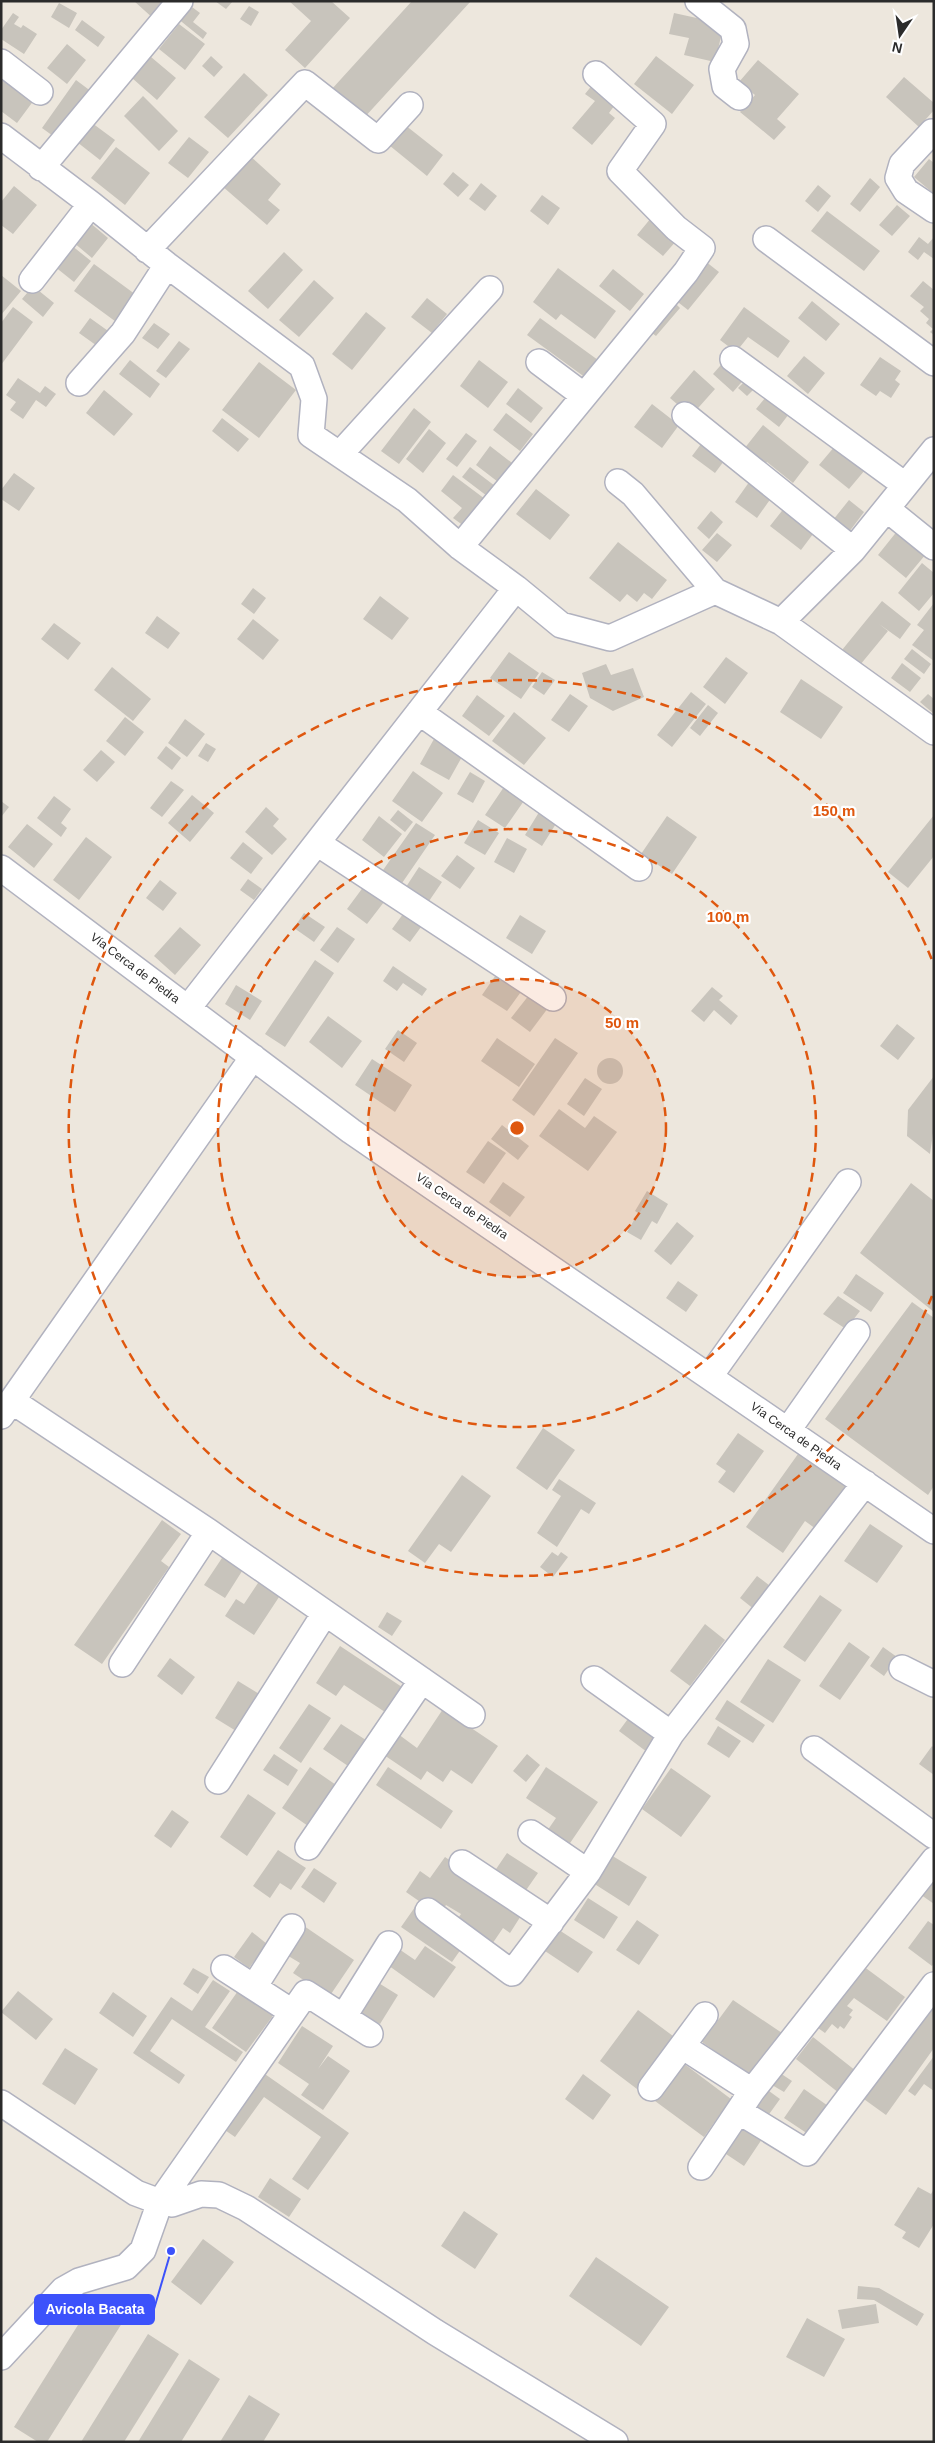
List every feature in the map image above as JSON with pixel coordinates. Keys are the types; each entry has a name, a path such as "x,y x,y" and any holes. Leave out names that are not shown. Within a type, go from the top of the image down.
{"street":[{"path":"41,168 180,1"},
{"path":"698,1 733,29 736,44 722,68 725,86 739,97"},
{"path":"1,62 40,92"},
{"path":"460,547 686,272 702,248 676,228 620,171 653,124 596,74"},
{"path":"147,250 305,83 378,140 410,105"},
{"path":"932,132 902,164 898,178 906,191 934,210"},
{"path":"1,136 41,168 92,204 147,250 302,366 314,399 311,434 407,500 460,547 516,588 561,625 610,638 715,591"},
{"path":"32,280 92,204"},
{"path":"766,240 934,363"},
{"path":"79,383 123,333 167,265"},
{"path":"340,454 490,290"},
{"path":"733,359 906,485"},
{"path":"538,362 584,395"},
{"path":"684,415 853,550"},
{"path":"781,622 853,550 934,450"},
{"path":"618,482 633,494 715,591 781,622 934,732"},
{"path":"887,509 934,547"},
{"path":"188,1008 516,588"},
{"path":"419,712 639,868"},
{"path":"317,844 553,998"},
{"name":"Vía Cerca de Piedra","path":"1,868 351,1131 934,1531"},
{"path":"253,1057 7,1409 209,1532 472,1715"},
{"path":"710,1376 848,1182"},
{"path":"788,1430 857,1332"},
{"path":"428,1911 512,1973 588,1872 671,1734 865,1483"},
{"path":"122,1664 209,1532"},
{"path":"218,1781 325,1613"},
{"path":"902,1668 934,1684"},
{"path":"594,1679 671,1734"},
{"path":"308,1847 422,1680"},
{"path":"814,1748 934,1836"},
{"path":"531,1833 588,1872"},
{"path":"700,2167 746,2102 934,1860"},
{"path":"462,1863 551,1922"},
{"path":"254,1987 292,1927"},
{"path":"344,2016 389,1944"},
{"path":"224,1968 292,2012"},
{"path":"682,2046 807,2153 934,1985"},
{"path":"1,2357 63,2290 80,2281 126,2267 143,2250 160,2202 306,1993 370,2034"},
{"path":"651,2088 705,2015"},
{"path":"1,2103 136,2193 160,2202 172,2204 202,2194 219,2195 246,2208 435,2332 615,2442"}],"building":[{"path":"134,1 173,1 155,20"},
{"path":"215,1 233,1 226,9"},
{"path":"289,1 331,1 350,18 305,68 285,50 311,21"},
{"path":"412,1 471,1 363,119 331,90"},
{"path":"59,3 77,13 69,28 51,17"},
{"path":"188,4 200,13 193,22 207,33 203,39 177,18"},
{"path":"249,6 259,12 251,26 240,19"},
{"path":"13,13 19,17 14,24 21,28 23,25 37,34 24,54 1,39 1,30"},
{"path":"674,13 724,24 715,62 684,55 689,38 669,34"},
{"path":"82,20 105,37 98,47 75,30"},
{"path":"179,24 205,44 185,70 159,49"},
{"path":"67,44 86,60 67,84 47,68"},
{"path":"211,56 223,67 214,77 202,66"},
{"path":"656,56 694,85 672,114 634,84"},
{"path":"151,57 176,78 157,100 132,78"},
{"path":"758,60 799,94 777,119 786,127 774,140 740,112 755,95 739,82"},
{"path":"1,71 37,96 17,123 1,111"},
{"path":"244,73 268,95 228,138 204,117"},
{"path":"904,77 934,103 934,110 919,127 886,97"},
{"path":"597,79 620,98 609,113 615,118 592,145 572,128 595,101 585,94"},
{"path":"76,80 96,95 60,141 42,128"},
{"path":"143,96 178,131 159,151 124,116"},
{"path":"400,121 443,155 427,176 384,141"},
{"path":"92,123 115,140 100,160 77,142"},
{"path":"189,137 209,152 188,178 168,163"},
{"path":"116,147 150,173 125,205 91,178"},
{"path":"249,155 281,184 268,200 280,210 267,225 222,186"},
{"path":"929,159 934,163 934,194 914,177"},
{"path":"453,172 469,185 458,197 443,184"},
{"path":"870,178 880,187 860,212 850,204"},
{"path":"481,183 497,196 485,211 469,199"},
{"path":"818,185 831,196 818,212 805,201"},
{"path":"14,186 37,205 13,234 1,225 1,202"},
{"path":"542,195 560,208 548,225 530,211"},
{"path":"897,205 910,216 892,236 879,225"},
{"path":"827,211 880,251 864,271 811,231"},
{"path":"651,218 677,240 663,256 637,235"},
{"path":"89,222 108,238 92,258 73,242"},
{"path":"919,237 928,244 934,237 934,259 924,252 918,260 908,252"},
{"path":"71,245 91,261 74,282 54,266"},
{"path":"284,252 303,270 268,309 248,291"},
{"path":"705,261 719,272 688,310 674,299"},
{"path":"94,264 143,300 123,327 74,291"},
{"path":"558,268 616,311 595,339 561,314 556,320 533,302"},
{"path":"613,269 644,294 630,311 599,286"},
{"path":"1,275 21,291 1,315"},
{"path":"314,280 334,298 299,337 279,320"},
{"path":"923,281 934,290 934,335 930,332 933,329 926,323 929,319 920,311 924,307 910,296"},
{"path":"33,286 54,303 43,317 22,299"},
{"path":"427,298 447,314 432,333 411,317"},
{"path":"673,301 680,308 656,336 648,330"},
{"path":"812,301 840,324 826,341 798,318"},
{"path":"13,307 33,322 1,365 1,323"},
{"path":"744,307 790,341 778,358 748,337 736,352 720,340"},
{"path":"366,312 386,328 352,370 332,354"},
{"path":"90,318 111,333 100,348 79,333"},
{"path":"540,318 598,360 586,378 527,335"},
{"path":"154,323 170,334 158,349 142,338"},
{"path":"179,341 190,349 166,378 156,371"},
{"path":"804,356 825,373 808,394 787,376"},
{"path":"880,357 901,371 895,380 900,384 891,398 880,391 876,396 860,385"},
{"path":"727,358 747,376 733,392 713,374"},
{"path":"130,360 160,384 150,398 119,374"},
{"path":"479,360 508,382 488,408 460,386"},
{"path":"259,362 296,390 259,438 222,410"},
{"path":"694,370 715,389 691,416 670,398"},
{"path":"18,378 40,393 45,386 56,394 46,407 36,400 23,419 10,410 16,402 6,395"},
{"path":"748,378 757,386 747,396 738,388"},
{"path":"518,388 543,408 531,423 506,404"},
{"path":"104,390 133,414 114,436 86,413"},
{"path":"770,392 792,410 779,427 756,409"},
{"path":"652,404 679,425 662,448 634,427"},
{"path":"414,408 431,422 399,464 381,451"},
{"path":"506,413 533,434 520,451 493,430"},
{"path":"222,418 249,439 238,452 212,431"},
{"path":"763,425 809,462 793,483 767,462 764,466 744,449"},
{"path":"429,429 446,443 423,473 406,459"},
{"path":"466,433 477,441 457,467 446,459"},
{"path":"704,440 727,457 715,473 692,456"},
{"path":"490,446 516,466 502,485 476,465"},
{"path":"835,446 865,470 849,489 819,465"},
{"path":"470,467 499,489 491,499 462,477"},
{"path":"14,473 35,488 19,511 1,499 1,490"},
{"path":"453,475 489,502 468,529 453,518 462,508 441,491"},
{"path":"752,478 774,494 757,518 735,502"},
{"path":"536,489 570,515 550,540 516,514"},
{"path":"849,500 864,512 849,532 833,520"},
{"path":"785,507 816,530 801,550 770,526"},
{"path":"711,511 723,522 709,539 697,528"},
{"path":"898,530 926,554 906,578 878,555"},
{"path":"717,533 732,545 717,562 702,550"},
{"path":"618,542 667,580 652,599 644,593 637,602 627,594 620,602 589,578"},
{"path":"922,563 934,573 934,593 919,611 898,593"},
{"path":"253,588 266,598 254,614 241,604"},
{"path":"380,596 409,618 392,640 363,619"},
{"path":"882,601 911,624 900,639 879,624 888,631 860,665 842,650"},
{"path":"934,603 934,661 912,645 924,630 917,625"},
{"path":"157,616 180,633 168,649 145,633"},
{"path":"253,619 279,640 263,660 237,639"},
{"path":"54,623 81,643 68,660 41,639"},
{"path":"912,649 931,664 924,674 904,659"},
{"path":"509,652 539,673 521,699 490,678"},
{"path":"726,657 748,673 725,704 703,687"},
{"path":"902,663 921,678 910,692 891,678"},
{"path":"606,664 611,675 633,668 644,697 613,711 590,698 582,673"},
{"path":"112,667 151,699 133,721 94,690"},
{"path":"542,672 555,680 544,695 532,687"},
{"path":"801,679 843,707 821,739 780,712"},
{"path":"691,692 706,704 672,747 657,735"},
{"path":"570,694 588,706 569,732 551,720"},
{"path":"928,694 934,699 934,714 920,702"},
{"path":"477,695 505,716 489,736 462,716"},
{"path":"708,705 718,713 700,736 690,728"},
{"path":"514,712 546,738 524,765 492,741"},
{"path":"125,717 144,732 125,756 106,741"},
{"path":"185,719 205,734 187,757 168,743"},
{"path":"434,739 463,755 449,780 420,764"},
{"path":"206,743 216,749 208,762 198,756"},
{"path":"166,746 181,758 172,770 157,758"},
{"path":"101,750 115,762 97,782 83,770"},
{"path":"413,771 443,793 422,822 392,801"},
{"path":"470,772 485,781 473,803 457,794"},
{"path":"171,781 184,790 162,817 150,808"},
{"path":"508,781 528,795 505,828 485,815"},
{"path":"192,795 214,813 190,842 168,823"},
{"path":"54,796 71,809 61,823 67,828 61,837 37,818"},
{"path":"1,801 9,807 1,817"},
{"path":"266,807 279,819 273,826 287,839 272,855 245,832"},
{"path":"541,809 559,819 542,846 525,835"},
{"path":"398,810 413,822 405,832 390,820"},
{"path":"934,815 934,856 908,888 888,872"},
{"path":"379,816 402,834 384,857 362,840"},
{"path":"667,816 697,837 672,874 641,854"},
{"path":"478,820 499,833 485,855 464,843"},
{"path":"416,823 435,835 400,886 381,873"},
{"path":"27,824 53,844 34,868 8,847"},
{"path":"86,837 112,857 79,900 53,880"},
{"path":"507,838 527,849 514,873 494,862"},
{"path":"243,842 263,858 251,874 230,858"},
{"path":"457,855 475,868 460,889 441,876"},
{"path":"419,867 442,882 427,904 404,890"},
{"path":"248,879 262,889 254,900 240,890"},
{"path":"160,880 177,893 163,911 146,898"},
{"path":"364,886 384,902 367,924 347,909"},
{"path":"406,910 424,923 410,942 392,929"},
{"path":"304,913 325,927 314,942 294,928"},
{"path":"520,915 546,931 532,954 506,938"},
{"path":"180,927 201,945 175,975 154,956"},
{"path":"337,927 355,939 338,963 320,950"},
{"path":"315,960 334,973 285,1047 265,1034"},
{"path":"393,966 427,989 422,996 403,983 397,991 383,981"},
{"path":"498,972 523,989 507,1011 482,995"},
{"path":"236,985 262,1001 250,1020 225,1004"},
{"path":"712,987 723,996 719,1000 738,1016 731,1025 714,1010 704,1022 691,1011"},
{"path":"533,990 551,1004 530,1032 511,1018"},
{"path":"328,1016 362,1041 342,1068 309,1042"},
{"path":"897,1024 915,1038 898,1060 880,1046"},
{"path":"398,1030 417,1043 404,1062 385,1049"},
{"path":"497,1038 535,1064 519,1087 481,1061"},
{"path":"555,1038 578,1053 534,1116 512,1100"},
{"path":"610,1058 619,1062 623,1071 619,1080 610,1084 601,1080 597,1071 601,1062"},
{"path":"372,1059 412,1085 395,1112 355,1085"},
{"path":"934,1076 934,1126 930,1154 907,1136 908,1110"},
{"path":"585,1078 602,1089 584,1116 567,1104"},
{"path":"559,1109 585,1128 594,1116 617,1132 588,1171 539,1136"},
{"path":"502,1125 529,1146 518,1160 491,1139"},
{"path":"488,1141 506,1153 484,1184 466,1172"},
{"path":"503,1182 525,1197 510,1217 489,1202"},
{"path":"911,1183 934,1201 934,1312 860,1253"},
{"path":"647,1191 668,1204 657,1224 652,1221 641,1240 627,1232 638,1213 635,1211"},
{"path":"677,1222 694,1236 671,1265 654,1251"},
{"path":"856,1274 884,1293 871,1312 843,1293"},
{"path":"678,1281 698,1295 686,1312 666,1298"},
{"path":"838,1296 860,1311 846,1329 823,1314"},
{"path":"912,1302 934,1318 934,1486 928,1495 825,1419"},
{"path":"543,1428 575,1450 547,1490 516,1468"},
{"path":"738,1433 764,1451 734,1493 718,1482 726,1471 716,1464"},
{"path":"798,1454 846,1487 816,1529 805,1521 783,1553 746,1527"},
{"path":"462,1475 491,1496 451,1552 439,1544 425,1563 408,1551"},
{"path":"559,1479 596,1503 589,1514 581,1509 557,1547 537,1533 561,1496 552,1490"},
{"path":"162,1520 181,1534 161,1561 169,1567 102,1664 74,1645"},
{"path":"870,1524 903,1546 877,1583 844,1561"},
{"path":"552,1552 558,1556 561,1552 568,1557 553,1577 540,1567"},
{"path":"224,1555 244,1568 225,1598 204,1585"},
{"path":"757,1576 778,1592 760,1614 740,1598"},
{"path":"260,1580 281,1594 254,1635 225,1616 236,1599 244,1604"},
{"path":"820,1595 842,1610 805,1662 783,1647"},
{"path":"387,1612 402,1621 392,1636 378,1627"},
{"path":"705,1624 725,1640 690,1686 670,1671"},
{"path":"849,1642 870,1657 840,1700 819,1686"},
{"path":"340,1646 405,1689 388,1714 344,1685 336,1696 316,1683"},
{"path":"883,1647 897,1657 884,1676 870,1666"},
{"path":"170,1658 195,1677 182,1695 157,1676"},
{"path":"768,1659 801,1680 773,1723 740,1702"},
{"path":"238,1681 264,1697 241,1734 215,1718"},
{"path":"727,1700 765,1725 753,1743 715,1719"},
{"path":"309,1704 331,1718 301,1763 279,1748"},
{"path":"443,1709 498,1746 472,1784 451,1770 443,1782 427,1771 421,1780 384,1755 398,1734 417,1748"},
{"path":"633,1712 662,1732 647,1752 619,1731"},
{"path":"341,1724 369,1742 351,1768 323,1749"},
{"path":"718,1726 741,1741 729,1758 707,1744"},
{"path":"932,1746 934,1748 934,1775 919,1764"},
{"path":"274,1754 298,1770 288,1786 263,1770"},
{"path":"527,1754 540,1765 526,1782 513,1771"},
{"path":"310,1767 339,1787 311,1828 282,1808"},
{"path":"388,1767 453,1811 441,1829 376,1785"},
{"path":"546,1767 598,1802 566,1849 545,1834 556,1818 526,1798"},
{"path":"671,1768 711,1796 681,1837 642,1809"},
{"path":"248,1794 276,1813 247,1856 220,1837"},
{"path":"172,1810 189,1822 171,1848 154,1836"},
{"path":"278,1850 306,1868 291,1890 280,1883 270,1898 253,1886"},
{"path":"507,1853 538,1873 522,1896 492,1875"},
{"path":"611,1855 647,1877 629,1906 593,1883"},
{"path":"445,1857 524,1911 510,1933 503,1928 488,1950 453,1926 461,1914 446,1905 439,1915 406,1892 420,1871 430,1878"},
{"path":"314,1868 337,1883 324,1903 301,1887"},
{"path":"934,1875 934,1904 917,1892"},
{"path":"588,1898 618,1917 604,1939 574,1920"},
{"path":"415,1907 466,1942 452,1962 401,1927"},
{"path":"637,1920 659,1935 639,1965 616,1950"},
{"path":"928,1921 934,1925 934,1963 932,1966 908,1948"},
{"path":"304,1926 354,1960 329,1997 293,1973 300,1963 285,1954"},
{"path":"559,1930 593,1952 578,1973 545,1951"},
{"path":"252,1932 267,1944 249,1968 234,1957"},
{"path":"425,1946 456,1967 434,1998 385,1963 396,1947 415,1960"},
{"path":"863,1966 905,1997 887,2021 854,1998 847,2006 853,2010 849,2015 852,2017 844,2029 840,2026 838,2029 832,2024 825,2033 818,2028"},
{"path":"193,1968 209,1977 198,1994 183,1984"},
{"path":"213,1980 230,1991 205,2027 243,2052 236,2062 172,2019 150,2051 185,2075 179,2084 133,2053 171,1997 192,2011"},
{"path":"377,1982 398,1995 380,2024 359,2012"},
{"path":"240,1988 275,2013 246,2052 212,2028"},
{"path":"18,1991 53,2019 36,2040 1,2012"},
{"path":"113,1992 147,2016 133,2037 99,2013"},
{"path":"934,1995 934,2048 886,2115 861,2097"},
{"path":"733,2000 782,2033 752,2077 702,2042"},
{"path":"638,2010 673,2036 637,2089 600,2061"},
{"path":"302,2026 333,2046 318,2069 328,2056 350,2071 323,2110 301,2095 309,2084 278,2063"},
{"path":"813,2037 856,2071 839,2093 796,2059"},
{"path":"65,2048 98,2069 75,2105 42,2084"},
{"path":"934,2056 934,2091 924,2084 915,2096 908,2091"},
{"path":"683,2063 731,2099 704,2137 655,2101"},
{"path":"262,2072 349,2133 308,2190 292,2179 321,2137 264,2097 235,2137 222,2128"},
{"path":"780,2073 792,2081 784,2092 772,2085"},
{"path":"583,2074 611,2095 593,2120 565,2099"},
{"path":"804,2089 831,2108 811,2136 784,2118"},
{"path":"769,2091 780,2099 767,2117 756,2109"},
{"path":"746,2124 764,2136 744,2166 726,2154"},
{"path":"270,2178 301,2199 289,2217 258,2197"},
{"path":"918,2187 931,2194 934,2189 934,2224 919,2248 902,2238 906,2232 894,2225"},
{"path":"464,2211 498,2234 475,2269 441,2246"},
{"path":"203,2239 234,2262 201,2305 171,2282"},
{"path":"596,2257 669,2307 641,2346 569,2296"},
{"path":"858,2286 879,2288 924,2314 917,2326 874,2300 857,2299"},
{"path":"93,2301 124,2320 47,2442 38,2442 14,2427"},
{"path":"876,2304 879,2323 842,2329 838,2310"},
{"path":"807,2318 845,2339 824,2377 786,2357"},
{"path":"148,2334 179,2354 124,2442 81,2442"},
{"path":"189,2359 220,2379 181,2442 138,2442"},
{"path":"249,2395 280,2414 263,2442 220,2442"}],"place":[{"name":"Avicola Bacata","path":"171,2251"}]}
